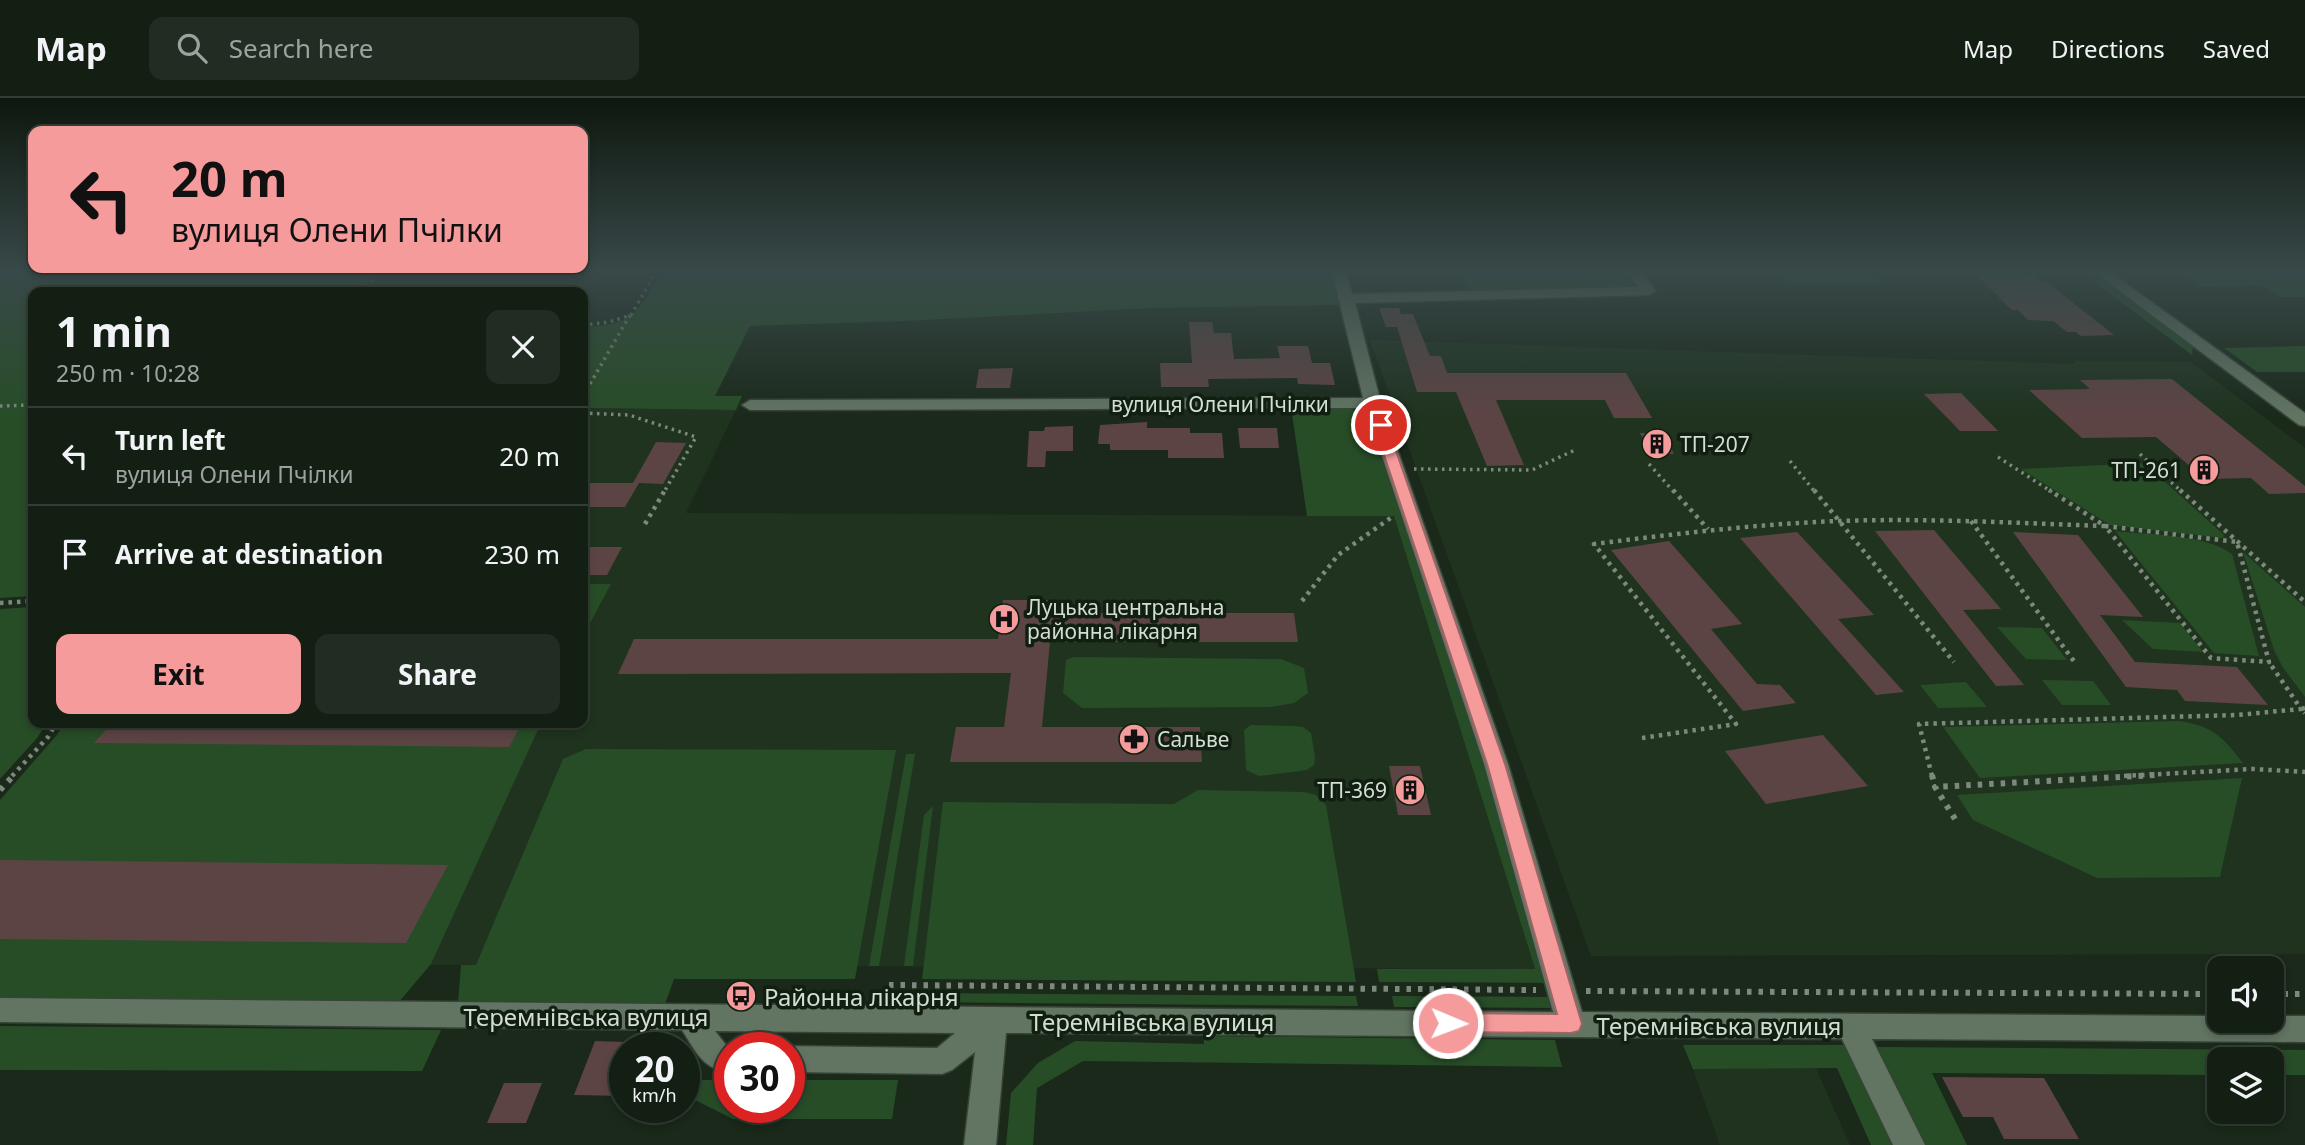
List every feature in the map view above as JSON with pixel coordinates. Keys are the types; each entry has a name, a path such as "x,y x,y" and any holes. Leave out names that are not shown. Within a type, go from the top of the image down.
{"street":[{"path":"1352,321 1373,403 1496,764 1571,1024"},
{"path":"2168,321 2305,421"},
{"name":"вулиця Олени Пчілки","path":"750,405 1373,403"},
{"name":"Теремнівська вулиця","path":"0,1010 2305,1029"},
{"path":"688,1016 714,1052"},
{"path":"805,1059 942,1061 993,1020"},
{"path":"980,1145 993,1020"},
{"path":"1850,1025 1909,1145"}],"path":[{"path":"588,324 613,321"},
{"path":"588,388 628,321"},
{"path":"0,407 28,405"},
{"path":"588,413 629,415 696,437 645,524"},
{"path":"1396,469 1532,470 1577,449"},
{"path":"2140,454 2305,602"},
{"path":"1998,457 2105,526 2211,658 2269,662"},
{"path":"1790,461 1954,662"},
{"path":"1649,464 1709,530"},
{"path":"1301,601 1338,555 1385,524 1407,499"},
{"path":"1642,738 1736,724 1594,544 1709,530 1838,522 1970,521 2105,526 2237,542"},
{"path":"1970,521 2077,664"},
{"path":"2237,542 2269,662 2304,710"},
{"path":"0,603 28,601"},
{"path":"1955,819 1935,788 1919,724 2237,715 2304,710"},
{"path":"0,790 54,728"},
{"path":"1935,788 2253,769 2305,772"},
{"path":"889,985 2207,994"},
{"path":"2284,994 2305,994"}],"shaded area":[{"path":"1370,340 2075,364 2073,361 2191,362 2305,448 2305,954 1591,956"},
{"name":"Луцька центральна районна лікарня","path":"588,408 736,410 686,513 1394,516 1535,969 0,963 86,728 588,728"},
{"path":"1816,1068 1850,1145 1720,1145 1693,1069"}],"green space":[{"path":"0,321 28,321 28,596 0,598"},
{"path":"910,321 750,326 715,396 742,396 736,410 588,408 588,327 613,323"},
{"path":"2146,321 2157,321 2193,347 2192,355"},
{"path":"2305,346 2305,372 2257,372 2224,348"},
{"path":"1331,406 1359,412 1376,437 1487,764 1550,983 1379,982 1377,969 1535,969 1394,516 1307,516 1291,407"},
{"path":"2144,463 2224,535 2223,538 2110,525 2021,469"},
{"path":"2115,531 2192,539 2221,547 2232,554 2259,656 2214,653"},
{"path":"2243,552 2305,607 2305,697 2282,666 2274,650"},
{"path":"588,584 611,584 588,627"},
{"path":"28,607 28,728 44,728 0,779 0,609"},
{"path":"2122,620 2180,623 2203,652 2153,649"},
{"path":"1997,627 2042,628 2067,660 2026,659"},
{"path":"1074,657 1281,659 1304,668 1308,693 1294,703 1271,707 1082,708 1063,693 1066,660"},
{"path":"2042,680 2093,681 2111,705 2062,705"},
{"path":"1966,682 1987,707 1938,708 1920,685"},
{"path":"2180,721 2201,726 2216,734 2243,763 1980,778 1943,727"},
{"path":"1251,725 1303,727 1311,733 1314,765 1307,770 1259,776 1246,770 1244,730"},
{"path":"62,728 539,728 431,964 398,1003 0,999 0,800"},
{"path":"586,749 896,750 855,979 674,979 665,1004 458,1003 461,965 476,965 563,759"},
{"path":"906,754 915,754 879,966 869,966"},
{"path":"2242,778 2220,877 2097,878 1973,820 1957,795"},
{"path":"1198,790 1304,792 1316,795 1326,805 1356,982 922,979 943,802 1174,804"},
{"path":"933,806 913,966 904,966 924,815"},
{"path":"921,993 1356,996 1358,1006 919,1002"},
{"path":"1392,996 1548,997 1551,1008 1394,1007"},
{"path":"0,1026 441,1030 422,1071 0,1070"},
{"path":"1204,1036 1555,1040 1562,1067 1083,1061 1037,1088 1033,1145 1006,1145 1011,1093 1038,1063 1075,1041 1204,1044"},
{"path":"1683,1045 1845,1045 1892,1145 1871,1145 1837,1068 1693,1069"},
{"path":"1875,1047 2207,1049 2207,1075 1932,1073 1967,1145 1923,1145"},
{"path":"2284,1050 2305,1050 2305,1075 2284,1075"},
{"path":"700,1080 714,1080 714,1110 700,1102"},
{"path":"805,1080 898,1080 892,1119 805,1119"}],"building":[{"path":"1384,321 1416,321 1430,356 1441,356 1447,373 1626,373 1652,418 1614,418 1605,400 1496,400 1524,465 1487,466 1456,392 1417,392 1397,327 1386,327"},
{"path":"2050,321 2096,321 2114,335 2081,336 2076,332 2067,332"},
{"path":"1189,322 1212,322 1214,333 1231,333 1234,359 1280,358 1277,346 1308,346 1312,363 1330,363 1335,385 1298,384 1297,378 1208,379 1209,387 1161,387 1160,363 1192,363"},
{"path":"1013,368 1010,388 976,388 979,369"},
{"path":"2172,379 2305,486 2305,493 2269,494 2251,478 2205,479 2156,437 2082,438 2029,390 2090,389 2080,380"},
{"path":"1961,393 1998,431 1960,431 1924,394"},
{"path":"1147,422 1147,428 1190,428 1190,433 1222,433 1224,458 1168,458 1168,450 1110,450 1110,444 1098,444 1100,425"},
{"path":"1073,426 1073,451 1046,451 1045,467 1027,467 1029,431 1044,431 1045,427"},
{"path":"1238,428 1277,428 1279,448 1240,448"},
{"name":"ТП-207","path":"1640,433 1663,433 1674,454 1651,454"},
{"path":"656,442 686,443 663,484 639,483 625,507 588,507 588,483 633,483"},
{"path":"1934,530 2001,609 1963,610 2024,685 1996,686 1875,531"},
{"path":"1797,532 1874,615 1838,619 1904,692 1876,695 1740,538"},
{"path":"2013,532 2078,535 2143,617 2100,615 2135,662 2237,667 2268,705 2185,701 2177,690 2126,687"},
{"path":"1669,541 1742,624 1711,629 1757,684 1780,685 1796,703 1743,711 1611,550"},
{"path":"588,547 622,547 607,575 588,575"},
{"path":"1003,600 1048,600 1047,613 1294,613 1298,642 1050,642 1042,727 1200,727 1202,762 950,762 956,727 1004,727 1011,673 618,674 634,639 998,639"},
{"path":"108,728 519,728 509,747 94,743"},
{"path":"1823,735 1868,786 1766,804 1725,751"},
{"name":"ТП-369","path":"1389,766 1420,766 1431,815 1398,815"},
{"path":"0,860 448,865 406,943 0,939"},
{"path":"595,1041 609,1041 609,1096 574,1095"},
{"path":"1942,1077 2044,1078 2079,1139 2004,1139 1993,1117 1963,1117"},
{"path":"504,1083 542,1083 526,1123 487,1123"}],"place":[{"name":"ТП-207","path":"1657,444"},
{"name":"ТП-261","path":"2204,470"},
{"name":"Луцька центральна районна лікарня","path":"1004,619"},
{"name":"Сальве","path":"1134,739"},
{"name":"ТП-369","path":"1410,790"},
{"name":"Районна лікарня","path":"741,996"}],"route":[{"path":"1381,425 1496,764 1571,1024 1448,1023"}]}
